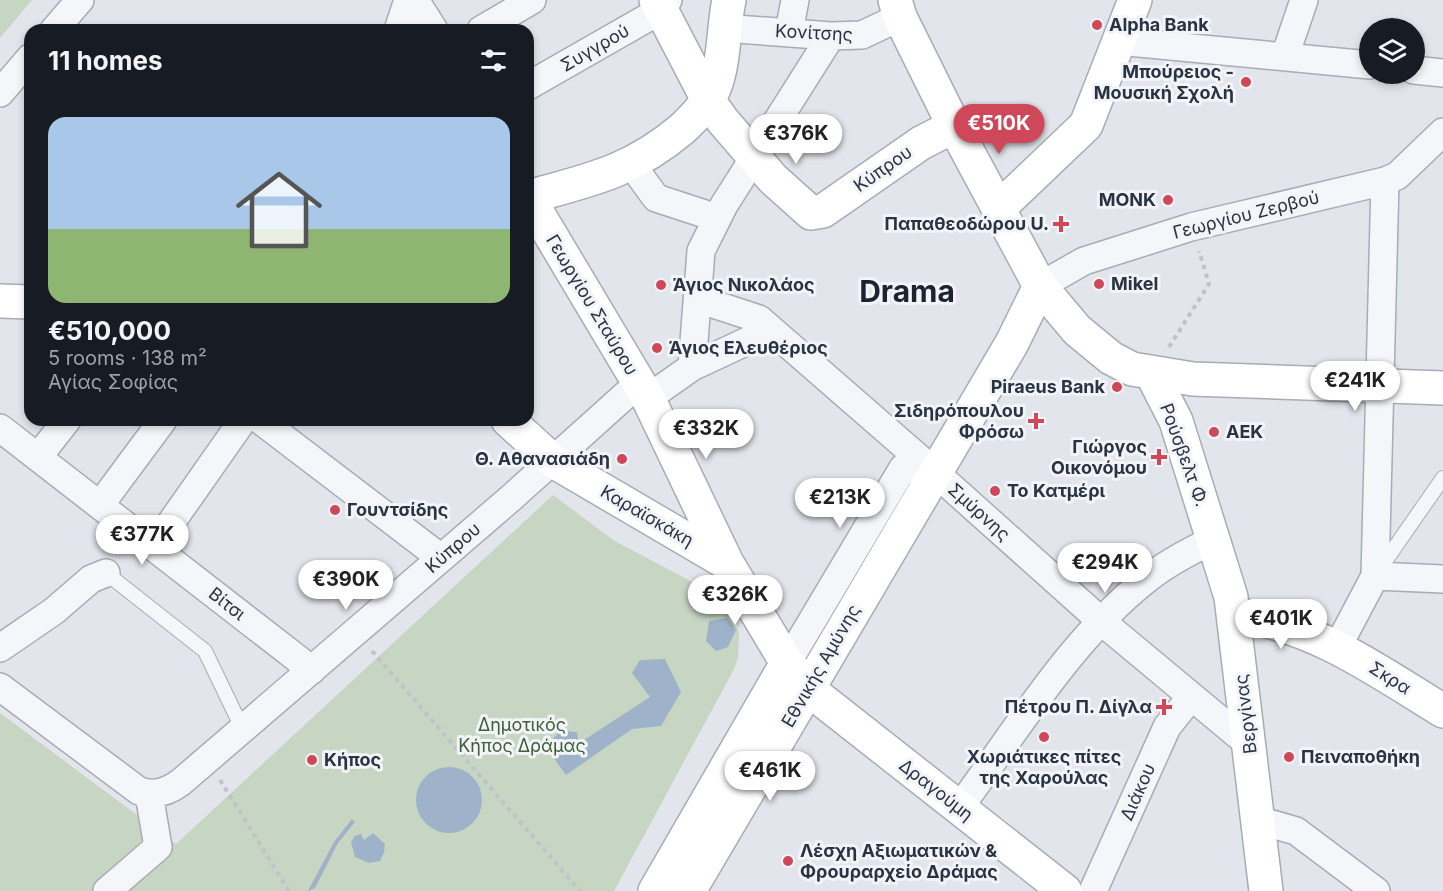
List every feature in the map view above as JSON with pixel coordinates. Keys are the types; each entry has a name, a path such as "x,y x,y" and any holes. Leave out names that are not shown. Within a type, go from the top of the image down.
{"main road":[{"path":"999,208 1086,125 1118,41 1130,2"},
{"path":"662,3 708,100 753,157"},
{"path":"897,9 954,126 1040,286 1092,345 1132,369 1152,374 1193,379 1443,388"},
{"path":"534,195 632,165 677,133 708,100 721,66 726,14"},
{"name":"Κύπρου","path":"753,157 797,202 813,213 823,211 921,144 954,126"},
{"name":"Γεωργίου Σταύρου","path":"534,207 643,391"},
{"name":"Εθνικής Αμύνης","path":"689,891 1012,342 1040,286"},
{"name":"Ρούσβελτ Φ.","path":"1152,374 1176,421 1213,540"},
{"path":"643,391 727,563"},
{"name":"Καραϊσκάκη","path":"515,426 553,461 727,563 787,663 808,688"},
{"name":"Βεργίνας","path":"1213,540 1234,614 1266,891"},
{"name":"Σκρα","path":"1234,614 1289,626 1338,646 1443,711"},
{"name":"Εθνικής Αμύνης","path":"655,891 787,663"},
{"name":"Δραγούμη","path":"808,688 959,808 1048,886"}],"street":[{"path":"59,24 80,0"},
{"path":"400,24 408,0"},
{"path":"415,0 430,24"},
{"path":"491,24 532,0"},
{"path":"789,32 795,0"},
{"path":"1285,56 1304,0"},
{"name":"Συγγρού","path":"534,82 662,3"},
{"name":"Κονίτσης","path":"726,14 789,32 831,36 862,35 897,9"},
{"path":"692,368 701,251 717,218 753,157 831,36"},
{"path":"1118,41 1359,64"},
{"path":"0,93 24,65"},
{"path":"1425,71 1443,73"},
{"name":"Γεωργίου Ζερβού","path":"1040,286 1084,261 1191,227 1385,182 1397,176 1443,132"},
{"path":"632,165 656,198 717,218"},
{"path":"1338,646 1376,576 1378,385 1385,182"},
{"name":"Σμύρνης","path":"698,299 759,319 1101,621 1250,746"},
{"name":"Κύπρου","path":"149,794 175,787 553,461 643,391 771,330"},
{"path":"38,457 62,426"},
{"path":"100,505 159,426"},
{"path":"154,547 239,426"},
{"path":"268,426 441,558"},
{"name":"Βίτσι","path":"0,428 312,670"},
{"name":"Εθνικής Αμύνης","path":"787,663 903,468 934,472"},
{"path":"959,808 1069,658 1101,621 1146,580 1179,557 1213,540"},
{"path":"0,648 54,611 91,579 106,573"},
{"path":"1376,576 1443,579"},
{"path":"0,687 139,791 149,794 158,847 107,891"},
{"name":"Διάκου","path":"1093,891 1167,727 1190,698"},
{"path":"1258,820 1296,831 1376,891"}],"lane":[{"path":"1376,576 1443,478"},
{"path":"106,573 205,651 243,730"}],"path":[{"path":"1152,374 1209,284 1191,227"},
{"path":"355,633 580,891"},
{"path":"207,760 289,891"}],"green space":[{"path":"0,0 32,0 0,38"},
{"name":"Δημοτικός Κήπος Δράμας","path":"553,495 613,540 713,593 739,632 738,658 734,669 614,891 0,891 0,713 176,844"}],"water":[{"path":"727,618 736,630 728,647 716,651 706,641 709,621"},
{"name":"Δημοτικός Κήπος Δράμας","path":"665,659 681,692 661,726 632,729 566,775 546,747 560,731 577,732 578,739 584,740 650,697 632,673 640,660"},
{"path":"443,767 455,767 473,776 480,787 482,800 480,813 473,824 462,831 443,833 430,828 421,819 416,806 416,794 421,781 430,772"},
{"path":"352,819 355,822 338,843 315,888 308,891 334,842"},
{"path":"373,833 385,844 384,852 380,861 369,863 355,857 351,842 355,836 361,834 364,840"}],"place":[{"name":"Alpha Bank","path":"1097,25"},
{"name":"Μπούρειος - Μουσική Σχολή","path":"1246,82"},
{"name":"MONK","path":"1168,200"},
{"name":"Παπαθεοδώρου U.","path":"1061,224"},
{"name":"Mikel","path":"1099,284"},
{"name":"Άγιος Νικολάος","path":"661,285"},
{"name":"Άγιος Ελευθέριος","path":"657,348"},
{"name":"Piraeus Bank","path":"1117,387"},
{"name":"Σιδηρόπουλου Φρόσω","path":"1036,421"},
{"name":"ΑΕΚ","path":"1214,432"},
{"name":"Γιώργος Οικονόμου","path":"1159,457"},
{"name":"Θ. Αθανασιάδη","path":"622,459"},
{"name":"Το Κατμέρι","path":"995,491"},
{"name":"Γουντσίδης","path":"335,510"},
{"name":"Πέτρου Π. Δίγλα","path":"1164,707"},
{"name":"Χωριάτικες πίτες της Χαρούλας","path":"1044,737"},
{"name":"Πειναποθήκη","path":"1289,757"},
{"name":"Κήπος","path":"312,760"},
{"name":"Λέσχη Αξιωματικών & Φρουραρχείο Δράμας","path":"788,861"}],"district":[{"name":"Drama","path":"907,292"}]}
